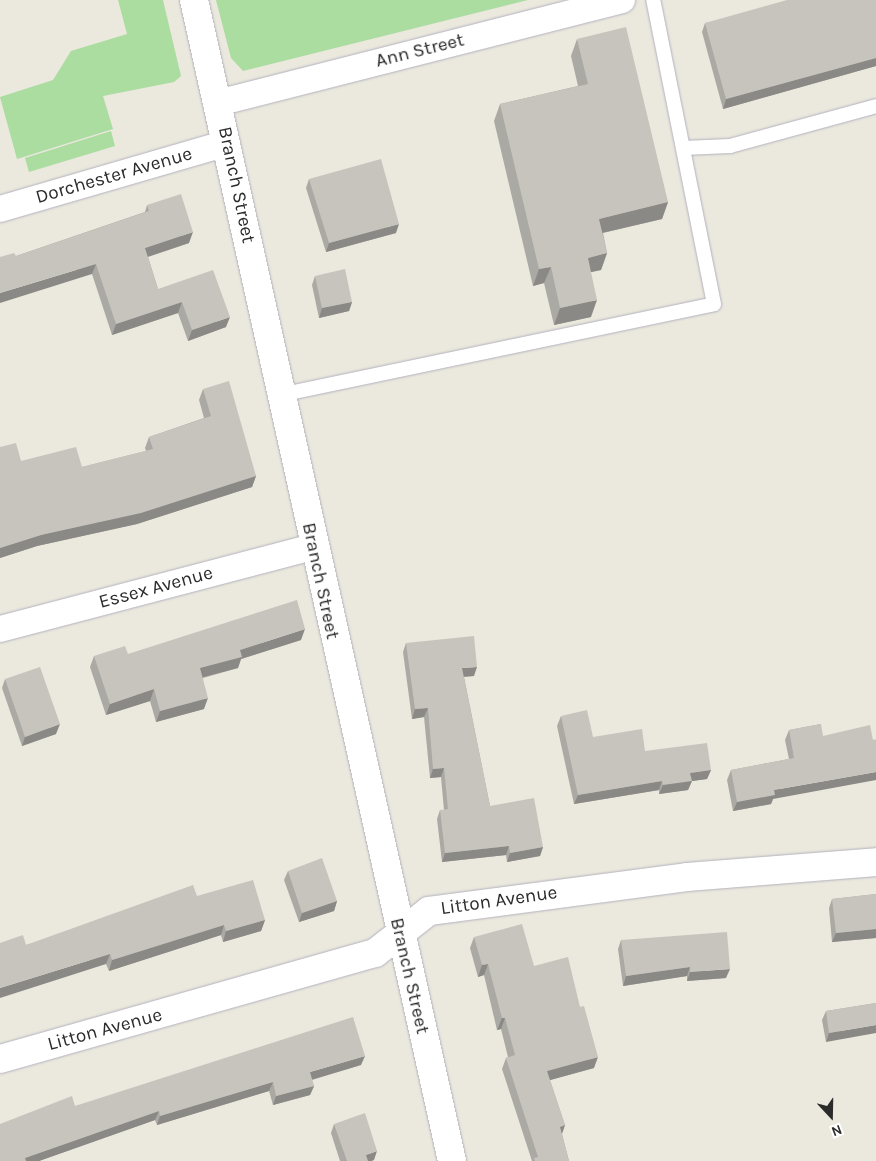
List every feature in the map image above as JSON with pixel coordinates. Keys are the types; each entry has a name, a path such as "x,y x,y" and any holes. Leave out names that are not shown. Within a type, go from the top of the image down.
{"street":[{"name":"Branch Street","path":"194,0 227,143 312,547 452,1161"},
{"name":"Ann Street","path":"218,103 622,0"},
{"name":"Dorchester Avenue","path":"0,209 227,143"},
{"name":"Essex Avenue","path":"0,629 312,547"},
{"name":"Litton Avenue","path":"0,1059 375,953 428,911 678,878 876,862"}],"lane":[{"path":"280,395 714,304 653,0"},
{"path":"683,148 730,146 876,106"}],"green space":[{"path":"118,0 163,0 181,76 174,82 103,96 113,129 17,159 0,97 53,80 71,51 127,34"},
{"path":"216,0 528,0 243,71 231,58"},
{"path":"111,131 115,146 29,172 25,158"}],"building":[{"path":"787,0 876,0 876,58 726,99 705,23"},
{"path":"626,27 668,202 599,219 607,253 588,258 597,300 560,308 551,267 539,269 500,104 588,84 577,39"},
{"path":"381,159 399,224 329,243 309,179"},
{"path":"181,194 193,232 145,248 158,289 213,270 230,317 192,330 182,302 116,324 96,264 0,293 0,257 14,253 16,256 149,211 147,205"},
{"path":"345,269 352,302 322,308 315,276"},
{"path":"229,381 256,476 141,513 41,535 0,548 0,447 16,443 21,461 76,447 82,467 153,449 149,437 211,416 203,389"},
{"path":"297,600 305,629 240,650 242,657 200,668 208,698 160,711 154,689 110,704 94,656 125,646 128,654"},
{"path":"474,636 477,667 462,668 490,806 534,798 543,847 510,853 509,846 445,853 440,810 448,809 444,768 433,769 428,708 415,709 406,643"},
{"path":"40,667 60,724 25,737 5,679"},
{"path":"587,710 593,737 642,729 645,751 707,743 711,770 690,773 692,781 663,785 662,781 578,795 561,716"},
{"path":"821,724 823,736 870,725 873,740 876,739 876,772 774,790 775,795 737,802 731,770 794,758 789,730"},
{"path":"322,858 337,901 302,913 288,871"},
{"path":"253,880 265,920 226,931 224,925 112,960 110,954 0,988 0,943 23,935 26,945 193,885 197,896"},
{"path":"876,894 876,929 836,933 832,899"},
{"path":"522,924 534,966 568,957 580,1007 584,1006 598,1057 547,1071 565,1125 560,1127 569,1161 535,1161 534,1158 538,1157 506,1058 515,1055 505,1018 502,1018 488,964 482,965 474,937"},
{"path":"727,932 730,969 690,972 690,967 626,976 621,940"},
{"path":"876,1003 876,1025 829,1033 826,1011"},
{"path":"353,1017 365,1056 310,1072 314,1086 276,1096 273,1082 160,1116 159,1111 25,1158 26,1161 0,1161 0,1124 72,1096 75,1106"},
{"path":"365,1113 377,1151 366,1155 368,1161 347,1161 334,1124"}]}
